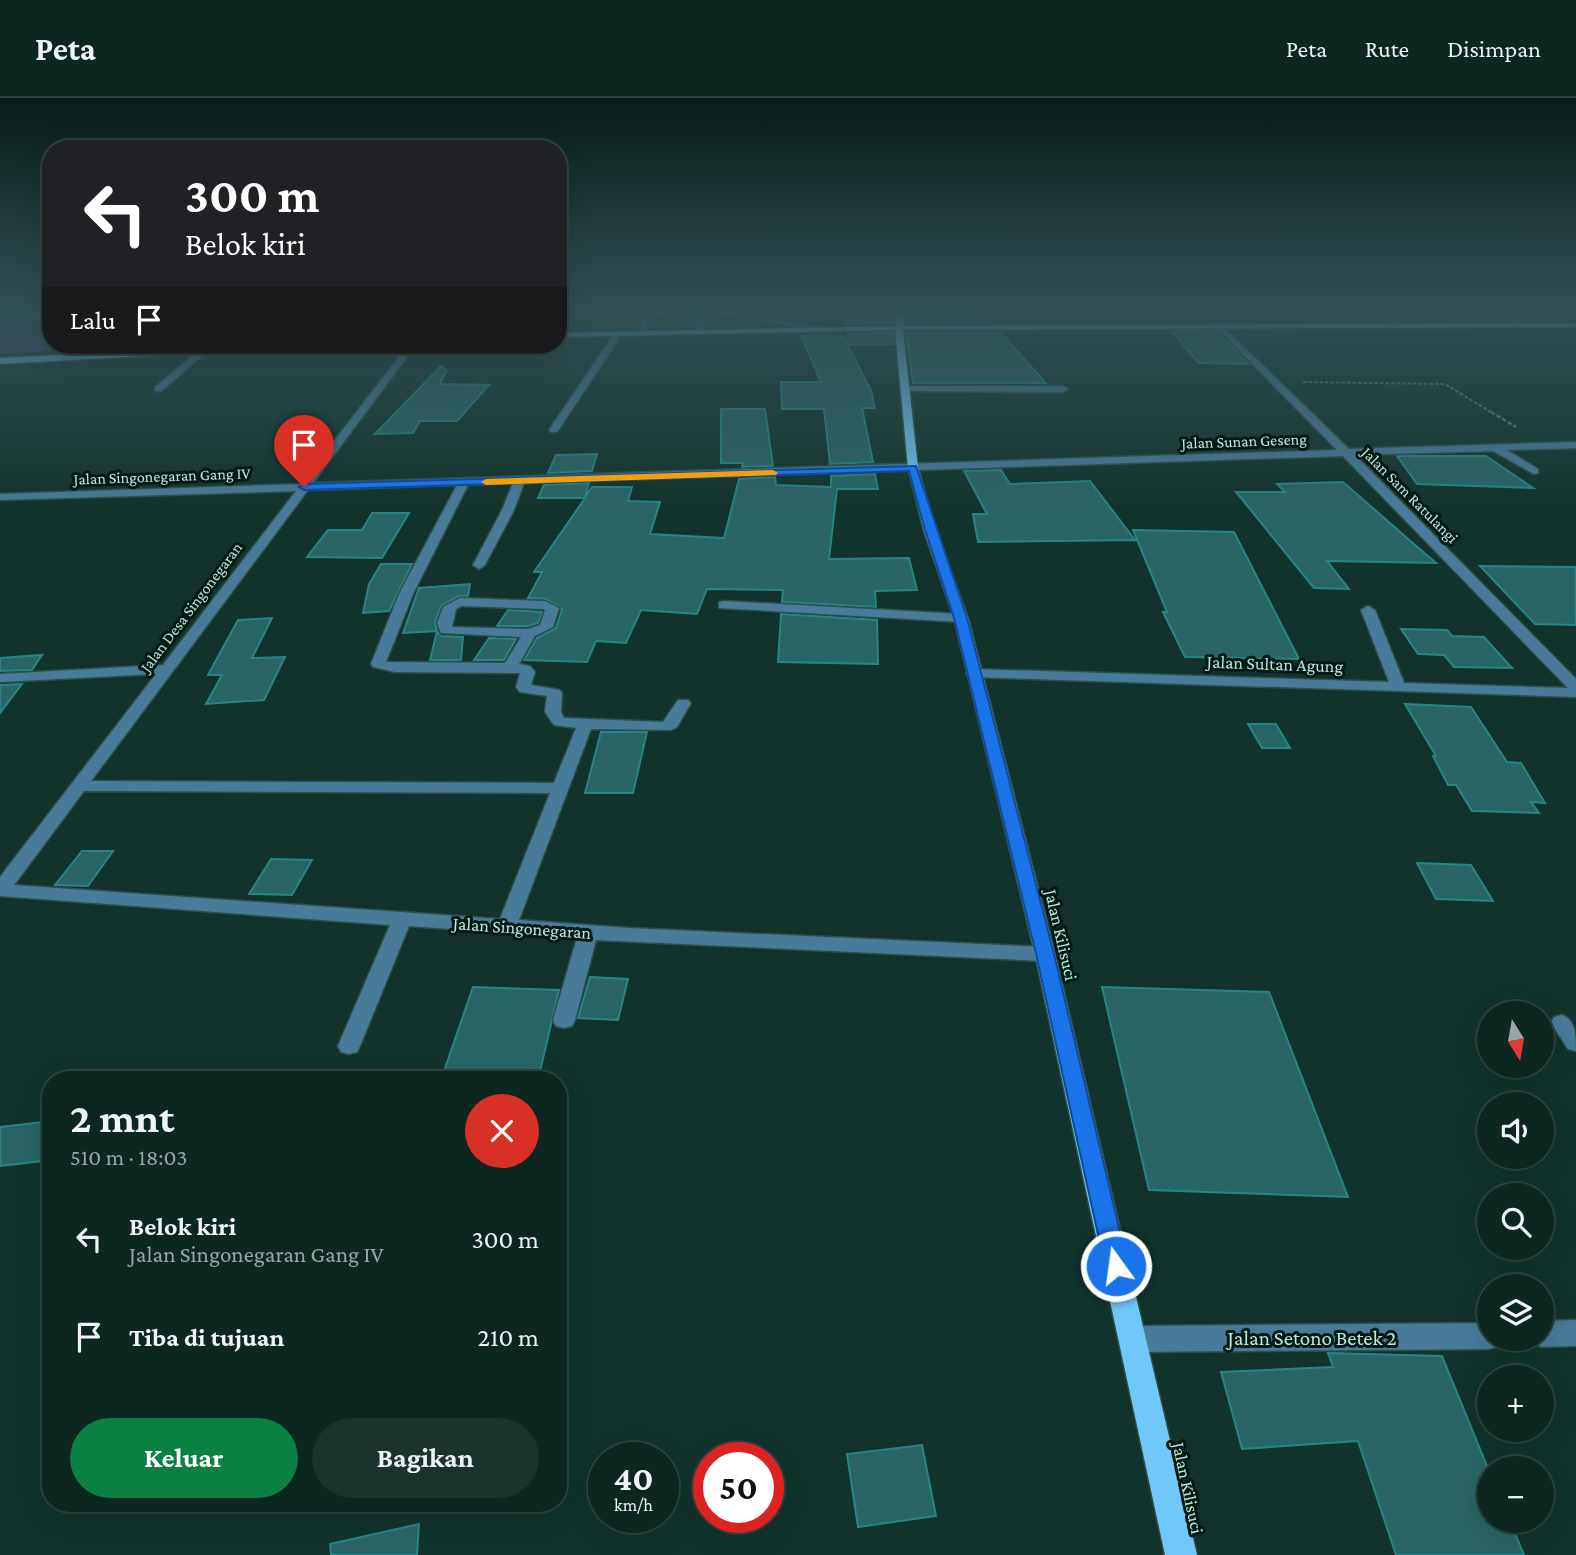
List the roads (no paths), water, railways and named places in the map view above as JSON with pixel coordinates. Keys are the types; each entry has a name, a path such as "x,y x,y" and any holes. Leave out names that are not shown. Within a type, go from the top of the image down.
{"main road":[{"name":"Jalan Kilisuci","path":"904,376 913,468 930,530 961,618 1045,954 1181,1555"}],"street":[{"path":"158,389 174,376"},
{"name":"Jalan Desa Singonegaran","path":"0,890 388,376"},
{"path":"555,430 590,376"},
{"name":"Jalan Sam Ratulangi","path":"1270,376 1576,691"},
{"path":"906,388 1063,389"},
{"name":"Jalan Sunan Geseng","path":"913,468 1576,445"},
{"path":"1496,448 1534,471"},
{"name":"Jalan Singonegaran Gang IV","path":"0,497 913,468"},
{"path":"479,565 508,510 519,481"},
{"path":"464,482 406,594 377,664 395,668 525,669 528,672 523,687 525,689 555,693 552,712 559,722 665,727 672,724 683,703"},
{"path":"510,667 530,633 546,627 552,608 460,602 450,607 444,623 449,631 530,633"},
{"path":"724,605 961,618"},
{"path":"1368,610 1398,687"},
{"path":"0,678 166,669"},
{"name":"Jalan Sultan Agung","path":"973,673 1576,691"},
{"path":"507,927 585,724"},
{"path":"79,786 560,788"},
{"name":"Jalan Singonegaran","path":"0,890 588,933 1045,954"},
{"path":"349,1046 402,919"},
{"path":"564,1020 588,933"},
{"path":"1562,1023 1576,1043"},
{"path":"1554,1334 1576,1333"},
{"name":"Jalan Setono Betek 2","path":"1134,1339 1477,1336"}]}
